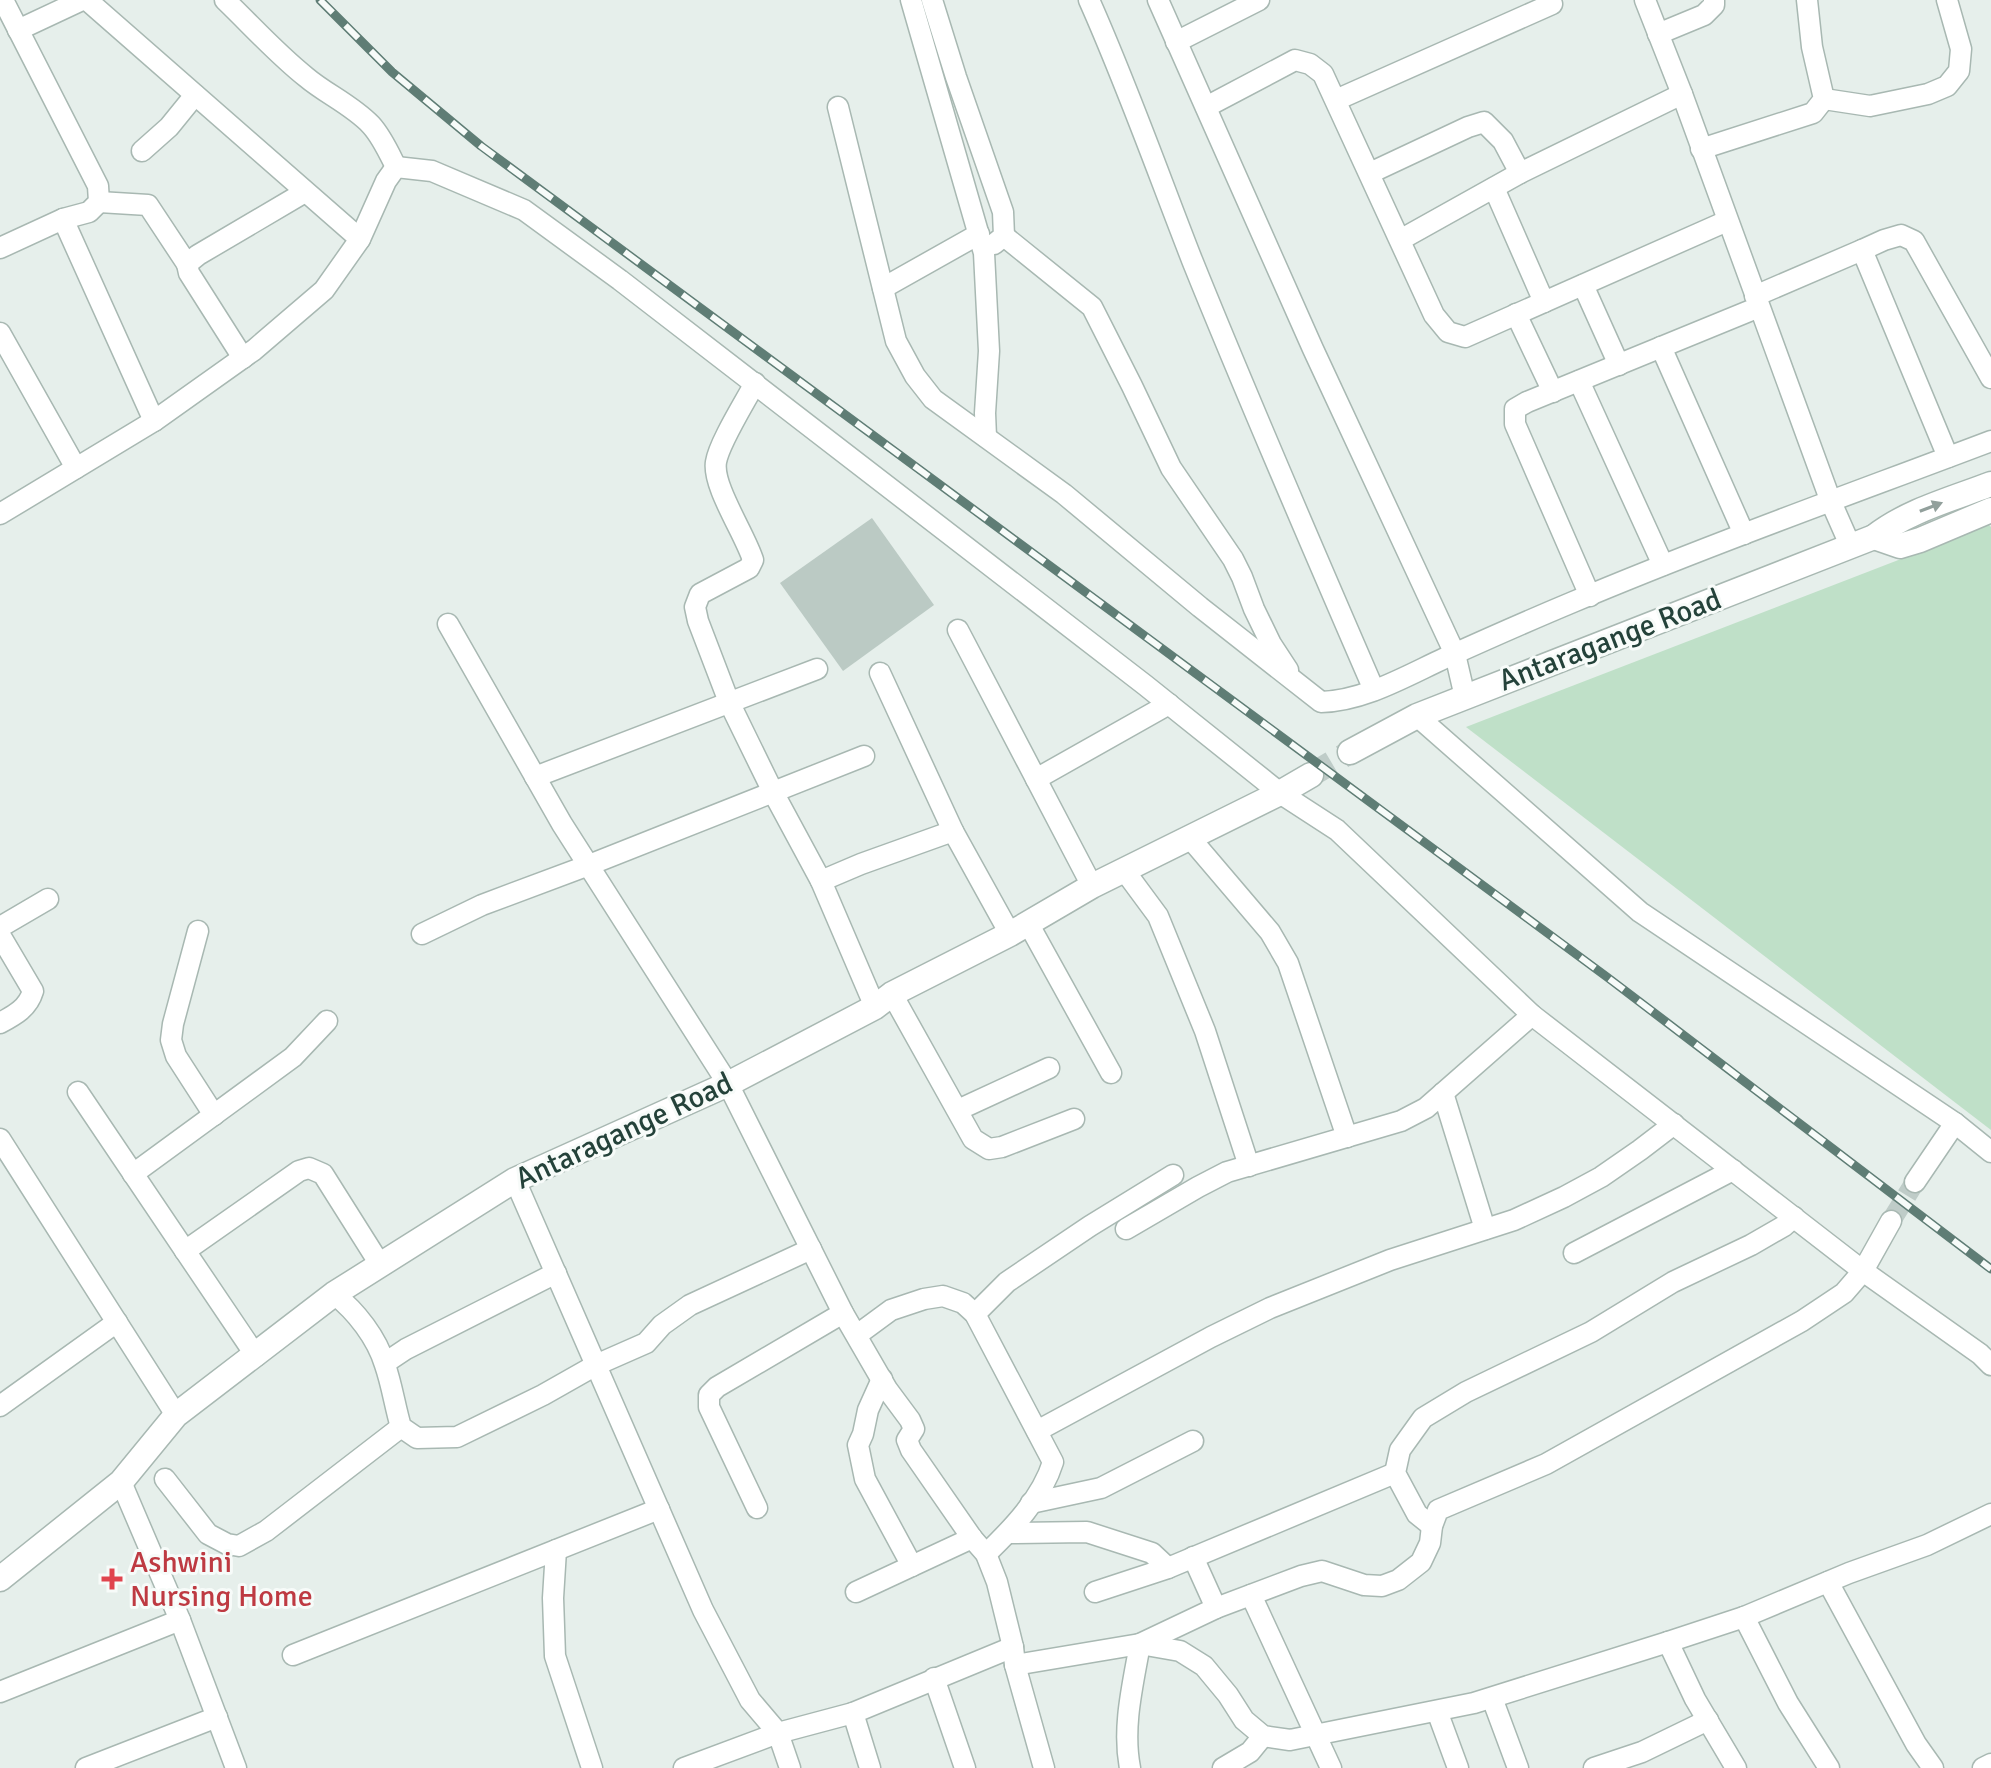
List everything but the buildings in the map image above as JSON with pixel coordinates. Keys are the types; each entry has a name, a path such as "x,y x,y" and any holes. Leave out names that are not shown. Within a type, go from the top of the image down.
{"street":[{"path":"3,0 98,186 99,202"},
{"path":"18,30 84,0 360,239"},
{"path":"225,0 303,75 372,126 396,167"},
{"path":"911,0 981,244 989,351 986,437"},
{"path":"932,0 1003,212 1004,236 1092,307 1171,468 1233,559 1271,644 1297,683"},
{"path":"1089,0 1116,59 1192,260 1374,690"},
{"path":"1158,0 1313,349 1455,654 1465,697"},
{"path":"1176,42 1259,0"},
{"path":"1645,0 1831,502 1850,545"},
{"path":"1658,34 1704,15 1714,5 1714,0"},
{"path":"1807,0 1812,47 1824,99"},
{"path":"1824,99 1870,106 1928,94 1947,86 1959,71 1961,49 1947,0"},
{"path":"1336,100 1552,4"},
{"path":"1206,107 1295,60 1310,64 1323,74 1434,315 1448,332 1465,337 1727,221"},
{"path":"1400,240 1520,173 1682,94"},
{"path":"142,151 169,127 195,95"},
{"path":"1701,149 1813,113 1824,99"},
{"path":"838,107 896,341 915,376 933,399 1064,494 1321,702 1339,702 1374,690 1663,565 1991,441"},
{"path":"1370,173 1484,122 1503,141 1520,173"},
{"path":"0,514 154,421 243,358 324,290 360,239 386,181 396,167"},
{"path":"396,167 432,171 524,210 620,280 1280,793 1337,830 1532,1015 1863,1271 1991,1365"},
{"path":"1494,188 1544,302"},
{"path":"187,264 305,192"},
{"path":"2,244 63,219 89,212 99,202 148,205 243,358"},
{"path":"63,219 154,421"},
{"path":"1590,596 1515,424 1515,409 1661,347 1862,250 1901,235 1914,241 1991,378"},
{"path":"883,288 1004,236"},
{"path":"1862,250 1948,457"},
{"path":"1583,285 1619,365"},
{"path":"1516,314 1553,392"},
{"path":"0,333 76,468"},
{"path":"1661,347 1744,534"},
{"path":"1579,381 1663,565"},
{"path":"755,383 715,463 719,486 753,560 749,568 700,594 695,607 729,702 884,1001 958,1110 973,1139 989,1149 1002,1147 1074,1119"},
{"name":"Antaragange Road","path":"1350,752 1417,716 1874,537 1908,516 1991,484"},
{"name":"Antaragange Road","path":"1874,537 1900,546 1991,510"},
{"path":"448,624 535,777 728,1084 843,1313 910,1420 914,1429 907,1440 911,1450 979,1546 997,1582 1044,1768"},
{"path":"958,630 1092,886"},
{"path":"535,777 817,669"},
{"path":"880,673 953,831 1111,1073"},
{"path":"1036,779 1169,704"},
{"path":"1417,716 1640,912 1955,1123 1991,1152"},
{"path":"422,934 482,905 864,756"},
{"name":"Antaragange Road","path":"0,1579 121,1482 176,1415 334,1294 515,1180 728,1084 1019,929 1092,886 1311,775"},
{"path":"821,881 953,831"},
{"path":"1190,838 1270,932 1288,963 1347,1137"},
{"path":"1124,870 1158,916 1205,1031 1249,1166"},
{"path":"0,927 48,899"},
{"path":"198,931 171,1040 176,1056 214,1115"},
{"path":"0,935 33,991 30,1002 0,1023"},
{"path":"1126,1229 1227,1172 1401,1121 1426,1108 1532,1015"},
{"path":"133,1174 293,1057 327,1021"},
{"path":"958,1110 1049,1068"},
{"path":"78,1092 256,1356"},
{"path":"1443,1093 1485,1229"},
{"path":"1915,1182 1955,1123"},
{"path":"1037,1431 1270,1308 1390,1260 1514,1220 1564,1197 1601,1177 1674,1124"},
{"path":"0,1139 176,1415"},
{"path":"185,1251 299,1171 309,1168 323,1174 381,1266"},
{"path":"1574,1253 1733,1170"},
{"path":"975,1314 1007,1282 1173,1175"},
{"path":"515,1180 703,1610 750,1700 778,1733 790,1768"},
{"path":"1432,1526 1417,1514 1395,1473 1400,1450 1423,1418 1466,1392 1591,1332 1673,1282 1751,1245 1794,1217"},
{"path":"1140,1644 1216,1608 1301,1576 1322,1571 1364,1585 1382,1586 1398,1580 1421,1562 1430,1543 1438,1510 1546,1464 1802,1321 1844,1293 1863,1271 1891,1221"},
{"path":"334,1294 349,1305 385,1363 401,1427 417,1438 457,1437 596,1365 646,1343 662,1325 690,1305 811,1249"},
{"path":"385,1363 406,1349 556,1273"},
{"path":"857,1335 891,1310 924,1299 943,1296 963,1303 975,1314 1053,1462 1049,1476 1009,1533"},
{"path":"757,1508 709,1407 709,1395 717,1387 843,1313"},
{"path":"0,1406 117,1322"},
{"path":"882,1379 868,1410 858,1445 865,1479 912,1566"},
{"path":"165,1479 208,1534 227,1544 239,1546 266,1531 401,1427"},
{"path":"1031,1503 1101,1488 1193,1441"},
{"path":"1095,1592 1168,1568 1395,1473"},
{"path":"121,1482 180,1620 236,1768"},
{"path":"293,1655 659,1509"},
{"path":"1223,1768 1290,1740 1492,1698 1744,1617 1927,1545 1991,1514"},
{"path":"856,1592 912,1566 979,1546 1009,1533 1087,1532 1152,1553 1168,1568"},
{"path":"556,1550 553,1598 555,1656 592,1768"},
{"path":"1193,1557 1216,1608"},
{"path":"1828,1582 1916,1744 1933,1768"},
{"path":"1251,1595 1331,1768"},
{"path":"1744,1617 1788,1703 1829,1768"},
{"path":"0,1692 180,1620"},
{"path":"1668,1642 1695,1699 1736,1768"},
{"path":"1130,1768 1126,1740 1140,1644"},
{"path":"684,1768 720,1762 778,1733 853,1713 934,1678 1014,1656 1140,1644 1180,1651 1204,1666 1244,1720 1257,1752"},
{"path":"934,1678 965,1768"},
{"path":"1492,1698 1518,1768"},
{"path":"1437,1711 1458,1768"},
{"path":"853,1713 870,1768"},
{"path":"86,1768 217,1717"},
{"path":"1594,1768 1642,1752 1708,1720"},
{"path":"1983,1768 1991,1764"}],"green space":[{"path":"1989,525 1991,527 1991,1130 1466,727"}],"tunnel":[{"path":"1311,775 1350,752"},
{"path":"1891,1221 1915,1182"}],"railway":[{"path":"320,0 392,72 481,146 1607,977 1991,1269"}],"place":[{"name":"Ashwini Nursing Home","path":"112,1579"}]}
